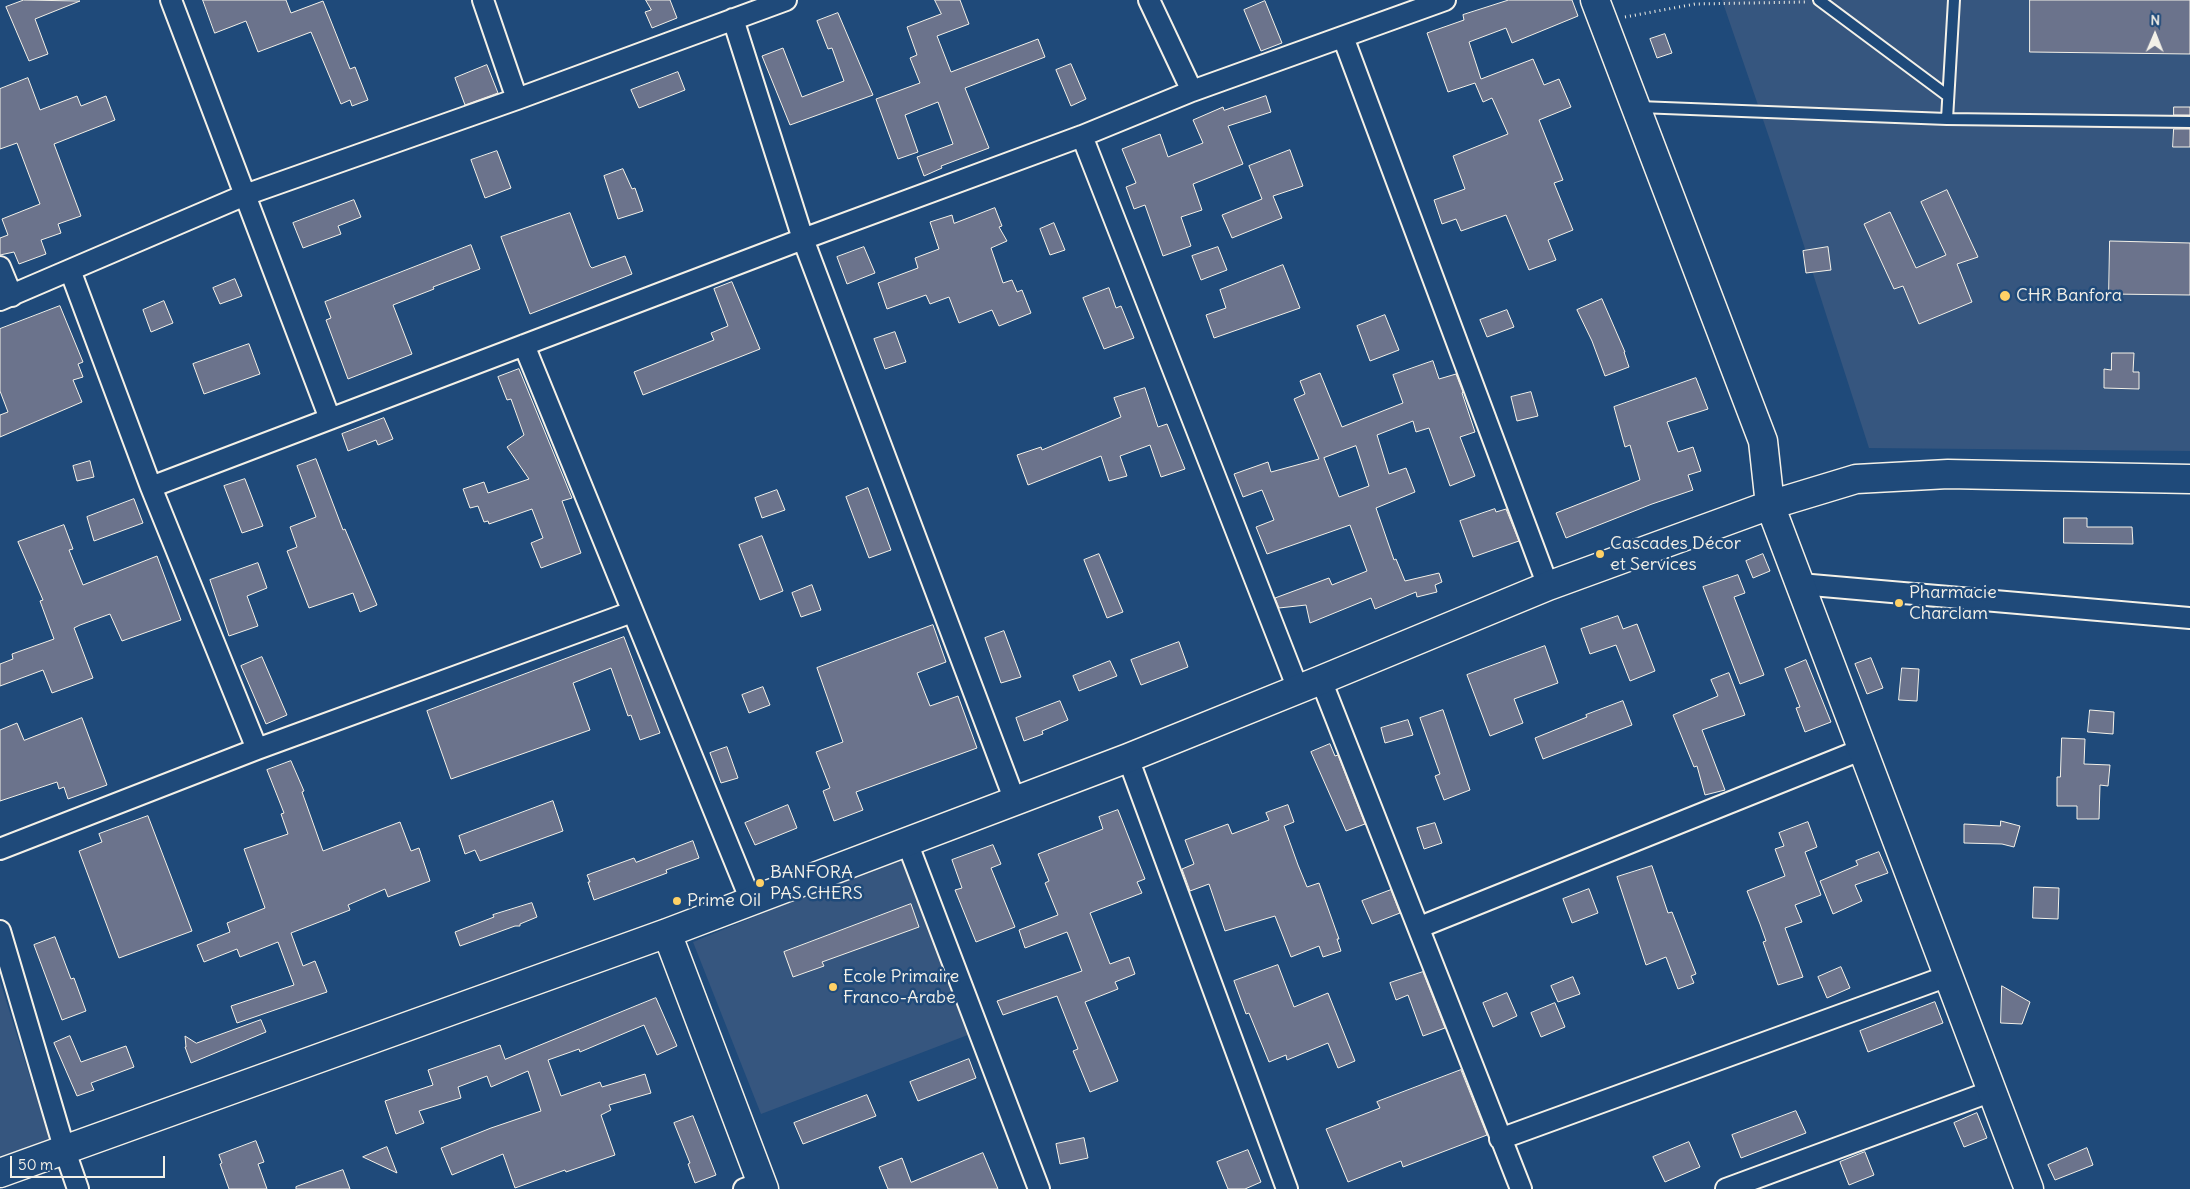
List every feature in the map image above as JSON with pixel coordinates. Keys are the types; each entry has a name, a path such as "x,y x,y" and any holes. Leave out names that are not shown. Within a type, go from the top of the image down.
{"main road":[{"path":"1599,10 1763,441 1770,505 2029,1189"},
{"path":"0,1173 667,933 1128,758 1548,586 1770,505 1856,479 1948,474 2190,479"},
{"path":"667,933 756,1187"}],"street":[{"path":"171,0 330,419"},
{"path":"483,0 517,99"},
{"path":"0,267 6,298 245,195 517,99 786,0"},
{"path":"1149,0 1192,91"},
{"path":"151,487 803,239 1082,136 1192,91 1445,0"},
{"path":"733,19 803,239 1015,801"},
{"path":"1343,37 1548,586"},
{"path":"1082,136 1310,685 1420,927 1521,1189"},
{"path":"70,270 151,487 257,749"},
{"path":"524,345 751,901"},
{"path":"1800,584 2053,604 2190,618"},
{"path":"0,849 257,749 632,612"},
{"path":"1420,927 1863,749"},
{"path":"1128,758 1286,1189"},
{"path":"907,842 1039,1189"},
{"path":"0,931 78,1189"},
{"path":"1500,1138 1948,976"},
{"path":"1726,1189 1992,1091"}],"lane":[{"path":"1947,118 1954,0"},
{"path":"1819,1 1948,96"},
{"path":"1635,107 1947,118 2190,122"}],"path":[{"path":"1599,10 1695,4 1819,1"}],"shaded area":[{"name":"CHR Banfora","path":"1722,0 2190,0 2190,451 1869,448 1771,143"},
{"name":"Ecole Primaire Franco-Arabe","path":"905,855 973,1033 761,1114 693,942"},
{"path":"0,981 50,1141 0,1156"}],"building":[{"path":"24,0 80,1 35,19 48,54 29,61 6,7"},
{"path":"203,0 286,0 291,13 323,1 350,69 355,67 368,100 352,106 350,100 341,104 311,32 258,52 246,21 215,33"},
{"path":"646,0 670,0 677,18 652,28 645,12 651,10"},
{"path":"935,0 960,0 969,24 937,36 951,72 1038,39 1045,57 965,88 989,148 941,166 942,168 924,176 917,157 953,144 938,102 905,115 918,152 898,159 876,99 920,83 910,58 917,55 907,27 941,14"},
{"path":"1509,0 1572,0 1578,16 1512,43 1506,28 1469,42 1481,79 1533,59 1544,85 1559,79 1571,107 1539,120 1563,180 1554,183 1573,230 1548,240 1556,260 1529,270 1506,215 1461,231 1456,219 1442,224 1434,200 1465,189 1453,156 1508,134 1492,98 1483,102 1475,83 1448,92 1427,33 1464,20 1463,15"},
{"path":"2030,0 2190,0 2190,54 2030,52"},
{"path":"1265,1 1282,43 1261,51 1244,10"},
{"path":"838,13 873,95 790,125 762,56 783,48 802,97 844,81 832,48 828,49 817,21"},
{"path":"1665,34 1672,53 1657,58 1650,39"},
{"path":"1071,64 1086,99 1071,106 1056,70"},
{"path":"487,65 498,93 465,105 455,78"},
{"path":"678,72 685,90 639,108 631,90"},
{"path":"28,78 40,110 77,96 81,106 106,96 115,120 54,144 81,216 58,224 61,233 41,240 46,254 19,264 14,252 0,255 0,238 8,235 2,219 40,204 17,143 0,149 0,89"},
{"path":"1266,96 1271,112 1228,126 1243,164 1193,184 1202,210 1181,217 1191,246 1163,256 1145,205 1134,209 1126,187 1136,183 1122,149 1160,134 1168,157 1203,143 1193,120 1223,107 1224,110"},
{"path":"2174,107 2190,107 2190,115 2174,115"},
{"path":"2174,129 2190,129 2190,147 2173,147"},
{"path":"1290,150 1303,186 1273,196 1282,218 1232,238 1222,215 1262,199 1249,166"},
{"path":"497,151 511,188 485,198 471,160"},
{"path":"623,169 632,189 635,188 643,211 618,219 604,176"},
{"path":"1947,190 1978,257 1957,264 1972,302 1919,324 1903,286 1894,289 1864,224 1890,212 1916,268 1946,255 1921,202"},
{"path":"354,200 361,217 338,226 341,234 303,248 293,223"},
{"path":"995,208 1002,226 999,227 1007,241 991,248 1003,283 1012,280 1017,292 1022,290 1031,313 999,326 992,310 959,323 949,297 930,304 926,295 887,309 878,283 918,268 915,258 939,249 930,222 952,215 954,223"},
{"path":"570,213 592,268 625,256 632,274 530,314 501,237"},
{"path":"1054,223 1065,250 1050,255 1040,229"},
{"path":"2110,241 2190,243 2190,295 2109,294"},
{"path":"471,245 480,269 393,305 412,354 348,379 326,320 331,318 325,302"},
{"path":"864,247 875,273 847,284 837,257"},
{"path":"1218,247 1227,270 1201,280 1192,256"},
{"path":"1828,247 1831,270 1806,273 1803,251"},
{"path":"1283,265 1300,308 1214,338 1206,315 1226,308 1220,290"},
{"path":"235,279 242,296 220,304 213,288"},
{"path":"732,282 760,349 643,395 634,372 714,340 711,333 728,326 714,289"},
{"path":"1109,288 1116,308 1121,306 1134,338 1104,349 1083,298"},
{"path":"1602,299 1625,352 1629,367 1605,376 1592,341 1577,310"},
{"path":"164,301 173,323 151,332 143,310"},
{"path":"60,306 83,362 78,364 83,377 73,380 82,402 0,437 0,415 8,412 0,391 0,329"},
{"path":"1507,310 1514,327 1487,337 1480,320"},
{"path":"1385,315 1399,350 1370,361 1357,326"},
{"path":"895,332 906,362 885,369 874,339"},
{"path":"249,344 260,374 204,394 193,364"},
{"path":"2112,353 2134,353 2133,372 2139,372 2139,389 2104,388 2104,369 2111,370"},
{"path":"1433,361 1439,379 1456,374 1475,432 1460,437 1475,476 1450,486 1429,428 1416,432 1413,421 1377,435 1389,474 1406,468 1415,492 1376,508 1394,560 1396,559 1405,581 1439,573 1442,582 1435,585 1437,592 1417,597 1416,592 1375,609 1371,598 1310,623 1306,605 1279,608 1275,598 1329,578 1332,585 1367,571 1350,525 1267,554 1256,527 1274,520 1262,490 1243,497 1234,474 1268,462 1271,472 1319,459 1294,399 1305,394 1300,381 1320,373 1342,427 1403,403 1393,375","holes":["1356,446 1369,486 1339,497 1324,458"]},
{"path":"519,369 572,498 562,501 581,553 541,568 531,543 543,538 532,509 489,524 488,521 484,522 478,506 470,508 463,489 484,482 488,493 529,479 507,447 524,435 511,399 507,400 498,377"},
{"path":"1696,378 1708,409 1667,422 1678,452 1693,447 1701,471 1688,475 1693,490 1566,538 1556,513 1640,480 1630,445 1625,447 1614,407"},
{"path":"1145,388 1158,427 1167,424 1185,469 1161,477 1150,445 1120,456 1127,476 1109,481 1101,456 1028,485 1017,455 1041,447 1042,450 1121,417 1114,398"},
{"path":"1531,392 1538,416 1517,421 1511,397"},
{"path":"384,418 393,439 378,445 376,440 348,451 342,434"},
{"path":"316,459 343,530 345,529 377,605 360,612 353,593 309,608 287,551 297,547 290,527 316,517 297,466"},
{"path":"90,461 94,477 77,481 73,466"},
{"path":"245,479 263,526 242,533 224,486"},
{"path":"868,488 891,550 869,558 846,497"},
{"path":"777,490 785,510 762,518 755,498"},
{"path":"134,499 143,523 94,541 87,517"},
{"path":"1495,509 1496,512 1506,509 1519,541 1473,557 1460,521"},
{"path":"2064,518 2087,518 2087,527 2132,527 2133,544 2064,543"},
{"path":"64,525 73,549 69,550 83,585 157,556 181,620 122,641 110,614 74,628 93,678 52,693 43,670 0,686 0,664 13,659 12,654 54,639 40,601 43,600 18,542"},
{"path":"762,536 783,591 760,600 739,545"},
{"path":"1099,554 1123,612 1107,618 1084,560"},
{"path":"1763,554 1770,571 1753,578 1746,561"},
{"path":"258,563 267,588 247,596 258,626 229,636 210,580"},
{"path":"1738,575 1745,593 1734,597 1764,675 1740,684 1703,587"},
{"path":"812,585 821,610 801,617 792,593"},
{"path":"1618,616 1623,629 1637,624 1655,671 1630,681 1616,645 1590,654 1581,629"},
{"path":"933,625 946,662 917,673 930,706 958,696 977,748 856,792 863,810 834,821 823,791 830,788 816,752 843,742 817,668"},
{"path":"1004,631 1021,677 1001,683 985,638"},
{"path":"624,637 660,733 640,740 631,715 628,716 611,668 573,683 590,730 451,779 427,711"},
{"path":"1179,642 1188,667 1141,685 1131,660"},
{"path":"1545,646 1558,683 1514,699 1523,723 1490,736 1467,675"},
{"path":"262,657 287,715 266,724 241,666"},
{"path":"1871,658 1883,688 1867,694 1855,664"},
{"path":"1806,660 1831,722 1805,732 1796,708 1800,707 1785,669"},
{"path":"1110,661 1117,676 1079,691 1073,676"},
{"path":"1902,668 1919,669 1917,701 1899,700"},
{"path":"1729,673 1745,715 1702,730 1725,790 1705,795 1697,766 1694,767 1673,715 1718,696 1711,680"},
{"path":"763,687 770,705 749,713 742,695"},
{"path":"1060,701 1068,720 1042,731 1043,734 1024,741 1016,718"},
{"path":"1623,701 1632,725 1543,759 1535,738"},
{"path":"1443,710 1470,790 1444,800 1435,776 1440,774 1420,718"},
{"path":"2090,710 2114,712 2113,734 2088,732"},
{"path":"82,718 107,785 68,799 64,787 59,789 57,782 0,801 0,730 17,723 24,740"},
{"path":"1408,720 1413,735 1385,743 1381,728"},
{"path":"2062,738 2085,739 2084,764 2110,765 2108,786 2100,785 2099,819 2077,819 2077,806 2057,806 2057,777 2060,777"},
{"path":"1330,744 1335,756 1338,755 1365,824 1346,831 1311,752"},
{"path":"727,747 738,778 721,783 710,753"},
{"path":"291,761 304,791 302,792 323,851 400,822 411,851 419,848 430,881 388,897 385,889 348,905 350,910 291,933 303,966 315,961 327,992 237,1023 231,1006 294,985 278,942 240,957 237,949 204,962 197,945 230,932 227,923 265,908 244,849 288,834 281,814 284,813 267,770"},
{"path":"553,801 563,831 480,861 475,850 465,854 459,836"},
{"path":"788,805 797,828 755,845 745,823"},
{"path":"1288,805 1294,822 1284,826 1298,865 1307,887 1319,883 1339,939 1337,939 1341,951 1323,957 1319,946 1291,957 1275,916 1225,931 1209,884 1190,891 1182,869 1194,864 1185,840 1228,824 1232,834 1269,820 1266,813"},
{"path":"1118,810 1145,879 1137,882 1142,893 1090,913 1110,964 1129,957 1135,974 1115,982 1118,989 1085,1002 1118,1081 1090,1092 1073,1051 1078,1049 1057,996 1003,1015 997,1001 1082,971 1067,932 1025,948 1019,930 1058,915 1045,883 1049,881 1038,854 1103,829 1099,817"},
{"path":"148,816 192,931 119,958 79,851 102,842 99,834"},
{"path":"2001,821 2020,826 2014,847 2002,844 1964,843 1964,824 2000,826"},
{"path":"1808,822 1817,847 1805,852 1821,895 1795,905 1802,922 1785,928 1803,977 1778,985 1763,942 1766,941 1747,891 1785,876 1775,849 1784,846 1779,833"},
{"path":"1435,823 1442,843 1424,849 1417,828"},
{"path":"693,841 699,858 666,870 667,873 594,900 587,875 634,858 636,862"},
{"path":"993,845 1001,864 991,868 1015,927 976,942 955,890 962,888 952,860"},
{"path":"1879,852 1888,873 1855,885 1862,901 1833,914 1820,881 1858,865 1856,861"},
{"path":"1652,866 1668,913 1672,912 1696,974 1691,976 1694,983 1678,989 1666,957 1646,965 1617,877"},
{"path":"2034,887 2059,888 2058,919 2033,918"},
{"path":"1589,889 1598,913 1572,923 1563,899"},
{"path":"1391,890 1400,913 1372,924 1362,901"},
{"path":"532,903 537,917 520,924 520,926 515,926 460,946 455,932 494,917 493,915"},
{"path":"911,904 919,927 822,962 824,966 793,977 784,952"},
{"path":"55,937 71,979 74,978 86,1011 62,1020 34,945"},
{"path":"1278,965 1294,1007 1328,993 1355,1061 1338,1068 1328,1043 1287,1060 1286,1055 1269,1062 1249,1013 1246,1014 1234,981"},
{"path":"1841,967 1850,988 1827,998 1818,977"},
{"path":"1423,972 1445,1028 1423,1036 1408,995 1396,1000 1390,983"},
{"path":"1573,977 1580,994 1558,1002 1551,986"},
{"path":"2002,986 2030,1002 2022,1024 2001,1023"},
{"path":"1507,993 1517,1016 1493,1027 1483,1003"},
{"path":"656,998 677,1046 657,1055 644,1025 580,1052 579,1049 548,1060 561,1096 600,1082 602,1087 645,1074 651,1093 609,1105 611,1110 601,1115 615,1155 515,1188 503,1154 452,1175 441,1148 541,1111 528,1071 491,1087 487,1076 458,1087 461,1098 419,1111 424,1123 396,1134 385,1101 433,1085 428,1070 500,1045 505,1059"},
{"path":"1935,1002 1943,1023 1868,1052 1860,1031"},
{"path":"1555,1003 1565,1027 1541,1037 1531,1013"},
{"path":"261,1020 266,1032 191,1063 185,1047 185,1036 196,1043"},
{"path":"70,1036 81,1062 126,1046 134,1067 91,1083 94,1090 77,1096 54,1043"},
{"path":"969,1059 976,1078 918,1101 910,1082"},
{"path":"1461,1070 1487,1135 1403,1167 1401,1161 1348,1182 1326,1129 1380,1108 1377,1102"},
{"path":"867,1095 876,1116 803,1144 794,1123"},
{"path":"1796,1111 1806,1133 1741,1158 1732,1135"},
{"path":"1977,1113 1987,1138 1964,1147 1954,1123"},
{"path":"693,1116 716,1175 695,1183 688,1164 690,1163 674,1123"},
{"path":"1084,1138 1088,1158 1060,1164 1056,1144"},
{"path":"256,1141 264,1162 258,1164 267,1189 229,1189 220,1164 222,1163 219,1155"},
{"path":"1689,1142 1700,1167 1665,1182 1653,1157"},
{"path":"387,1147 397,1173 363,1157"},
{"path":"2087,1148 2093,1165 2055,1180 2048,1165"},
{"path":"1248,1150 1261,1182 1245,1189 1228,1189 1217,1162"},
{"path":"1865,1152 1874,1175 1849,1185 1840,1162"},
{"path":"983,1153 998,1189 888,1189 879,1167 902,1158 911,1182"},
{"path":"343,1170 350,1189 296,1189 296,1187"}],"place":[{"name":"CHR Banfora","path":"2005,296"},
{"name":"Cascades Décor et Services","path":"1600,554"},
{"name":"Pharmacie Charclam","path":"1899,603"},
{"name":"BANFORA PAS CHERS","path":"760,883"},
{"name":"Prime Oil","path":"677,901"},
{"name":"Ecole Primaire Franco-Arabe","path":"833,987"}]}
